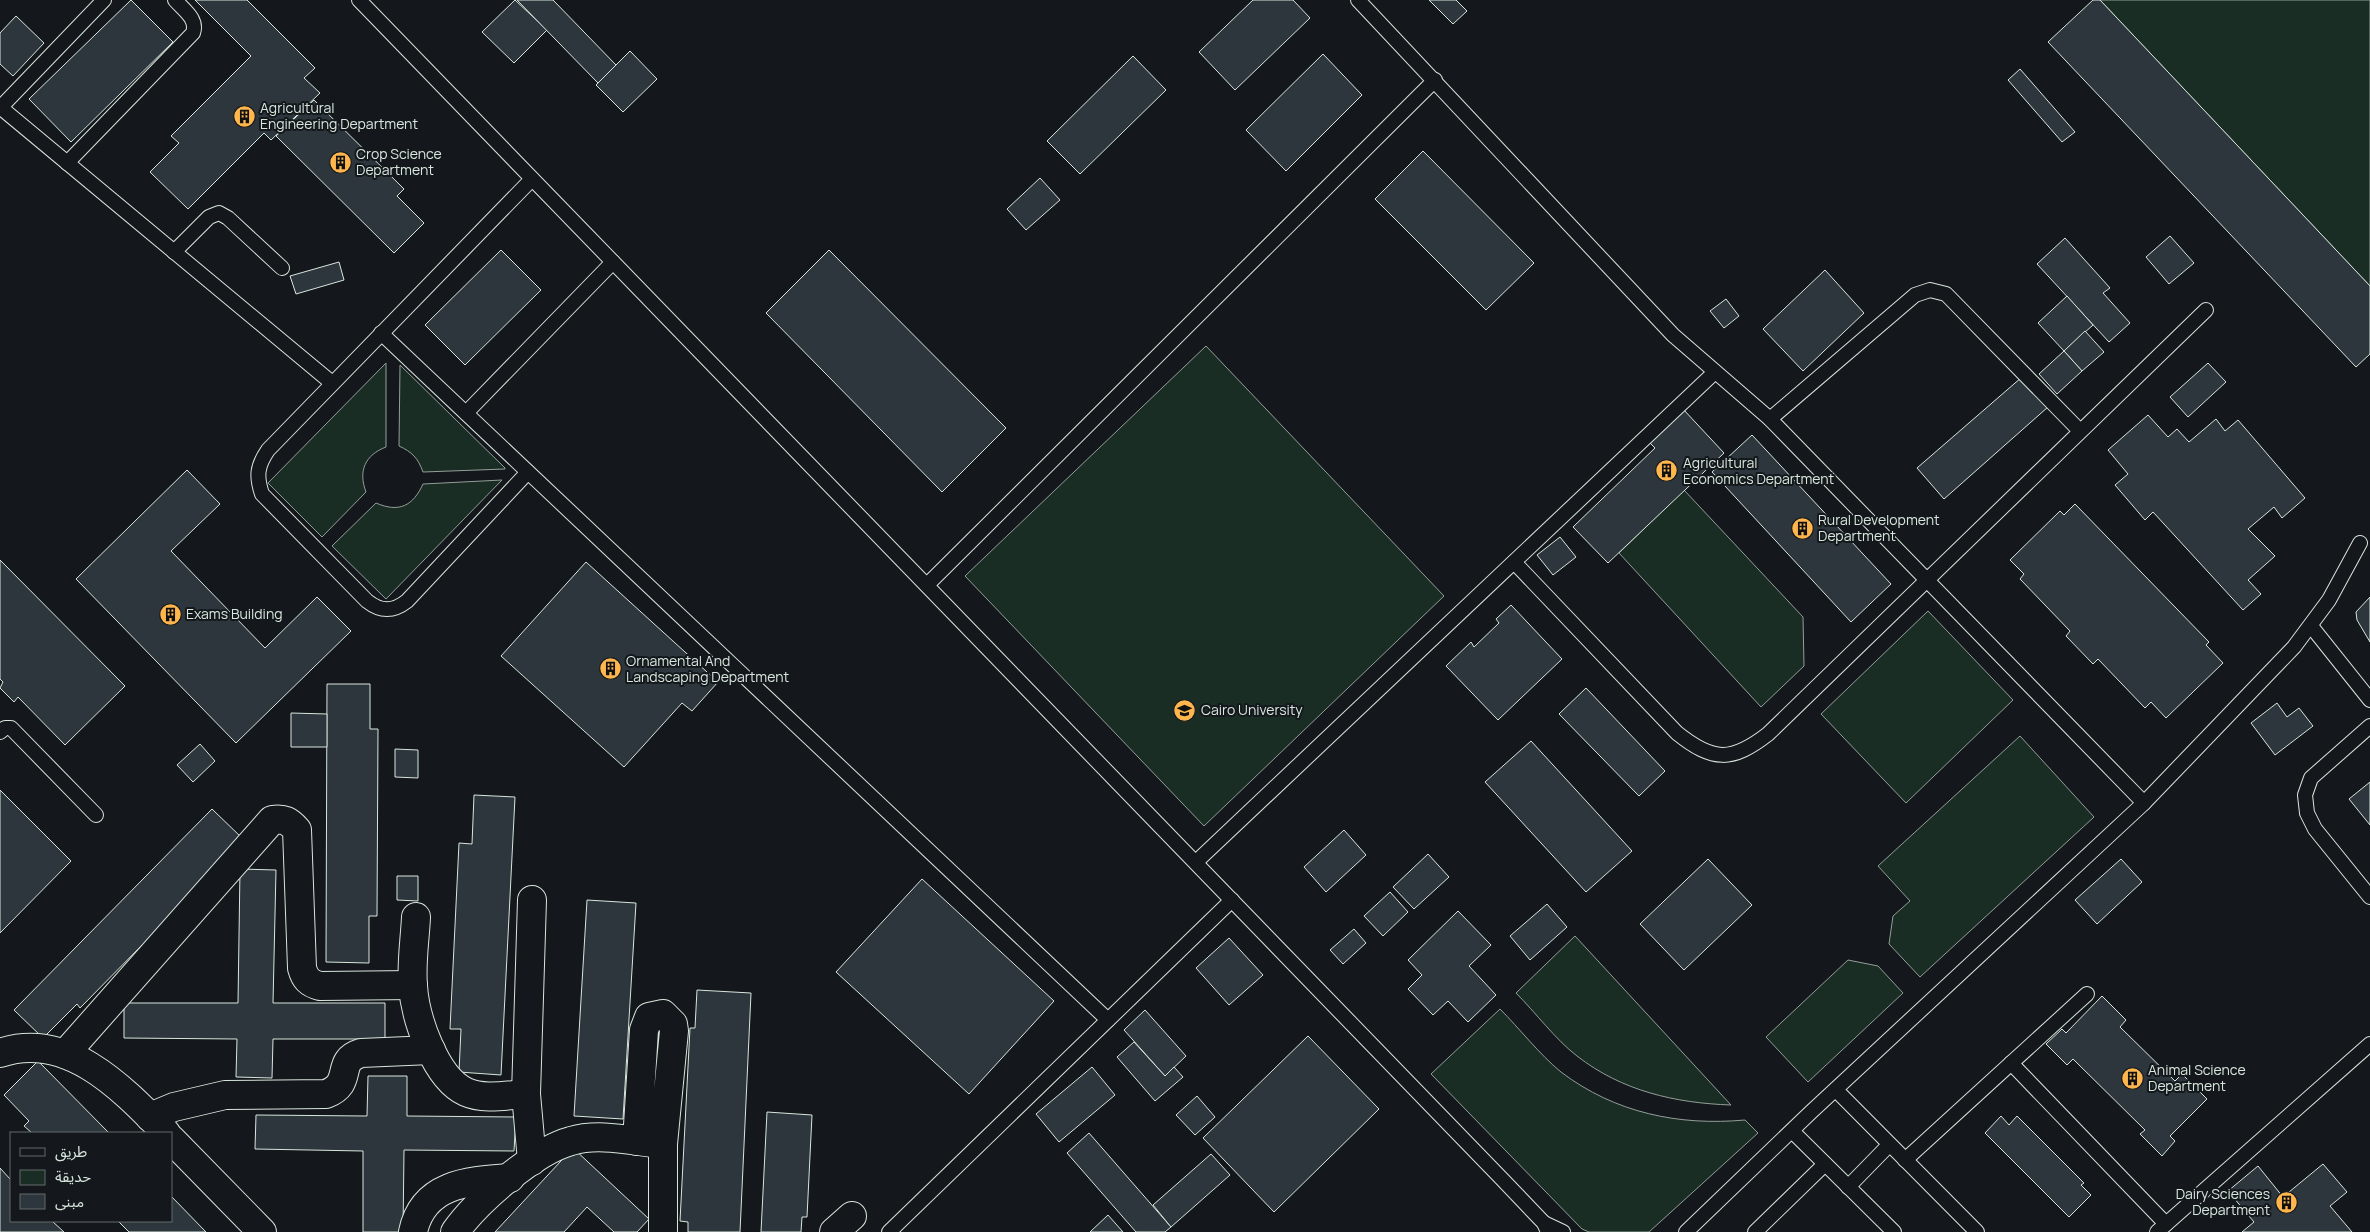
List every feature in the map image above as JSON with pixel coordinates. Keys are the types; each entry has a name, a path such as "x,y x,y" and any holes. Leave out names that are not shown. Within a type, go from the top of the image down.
{"street":[{"path":"65,1054 264,827 272,820 281,818 290,822 296,830 302,968 304,977 311,983 320,986 413,985"},
{"path":"532,900 526,1094 532,1161"},
{"path":"416,917 413,985 419,1018 431,1050 450,1081 466,1092 484,1096 526,1094"},
{"path":"650,1142 672,1044 643,1041 650,1142 664,1232"},
{"path":"0,1053 8,1050 36,1048 65,1054 89,1064 111,1080 158,1125 174,1107 225,1095 326,1094 336,1090 342,1082 346,1063 352,1056 361,1053 431,1050"},
{"path":"455,1232 472,1211 510,1178 551,1149 571,1140 593,1137 650,1142"},
{"path":"172,1140 262,1232"},
{"path":"413,1232 422,1209 432,1197 445,1189 474,1181 510,1178"}],"lane":[{"path":"104,0 0,107 332,384"},
{"path":"67,163 193,33 195,28 192,18 175,0"},
{"path":"359,0 1196,862 1546,1228 1563,1232"},
{"path":"1358,0 1673,335 1770,419 2144,803"},
{"path":"927,585 1435,80"},
{"path":"528,472 407,601 398,608 387,611 376,608 262,494 257,479 259,463 268,450 532,178"},
{"path":"174,252 209,217 218,213 228,218 282,268"},
{"path":"466,413 613,262"},
{"path":"1770,419 1915,295 1930,290 1946,294 2080,431"},
{"path":"1514,562 1678,733 1698,749 1722,755 1748,750 1768,734 2206,310"},
{"path":"382,333 1108,1020"},
{"path":"1196,862 1714,372"},
{"path":"1686,1232 2144,803 2276,667 2311,626 2345,572 2360,543"},
{"path":"2311,626 2370,700"},
{"path":"2370,726 2311,778 2305,795 2307,814 2315,829 2370,897"},
{"path":"0,732 5,728 11,728 96,815"},
{"path":"890,1232 1232,900"},
{"path":"1905,1160 2087,994"},
{"path":"2011,1063 2162,1228 2370,1044"},
{"path":"1836,1090 1977,1232"},
{"path":"1792,1131 1894,1232"},
{"path":"1848,1187 1889,1145"},
{"path":"1755,1232 1825,1164"}],"green space":[{"path":"2100,0 2370,0 2370,286"},
{"path":"1206,346 1444,596 1204,826 965,576"},
{"path":"386,363 386,447 373,454 365,465 363,477 366,492 322,537 268,483"},
{"path":"400,365 505,469 423,472 414,456 399,446"},
{"path":"502,480 386,599 332,546 376,503 392,507 404,506 415,498 423,484"},
{"path":"1684,490 1803,617 1804,666 1761,707 1619,553"},
{"path":"1928,611 2013,700 1906,803 1821,714"},
{"path":"2020,736 2094,817 1920,977 1889,944 1893,916 1910,901 1878,866"},
{"path":"1575,936 1731,1105 1670,1098 1631,1086 1594,1068 1577,1056 1553,1034 1516,993"},
{"path":"1848,960 1878,966 1903,993 1808,1082 1766,1037"},
{"path":"1500,1009 1561,1072 1603,1098 1649,1114 1672,1118 1696,1121 1745,1120 1758,1133 1649,1232 1589,1232 1582,1229 1431,1074"}],"building":[{"path":"131,0 173,42 71,142 29,99"},
{"name":"Agricultural Engineering Department","path":"195,0 247,0 315,68 304,78 320,93 271,140 264,133 188,209 150,172 179,143 171,136 251,56"},
{"path":"515,0 547,30 514,63 482,32"},
{"path":"517,0 553,0 616,65 598,83"},
{"path":"1253,0 1293,0 1310,18 1235,90 1199,52"},
{"path":"1429,0 1456,0 1467,11 1453,24"},
{"path":"2093,0 2100,0 2370,286 2370,354 2356,367 2048,42"},
{"path":"16,16 44,43 13,76 0,64 0,33"},
{"path":"630,51 657,79 623,112 596,85"},
{"path":"1323,54 1362,95 1286,171 1246,130"},
{"path":"1133,56 1166,90 1080,174 1047,141"},
{"path":"2020,69 2075,132 2062,142 2008,80"},
{"name":"Crop Science Department","path":"314,100 404,189 397,196 424,223 394,253 276,136"},
{"path":"1423,151 1534,263 1486,310 1375,199"},
{"path":"1040,178 1060,200 1026,230 1007,209"},
{"path":"2170,236 2194,263 2169,284 2146,257"},
{"path":"2065,238 2110,288 2103,293 2130,323 2109,342 2037,264"},
{"path":"501,250 541,290 465,365 425,325"},
{"path":"829,250 1006,428 942,492 766,313"},
{"path":"339,262 344,280 296,294 290,276"},
{"path":"1825,270 1864,313 1803,371 1763,329"},
{"path":"2067,296 2093,325 2064,351 2038,323"},
{"path":"1726,299 1739,316 1724,328 1710,311"},
{"path":"2085,331 2104,352 2082,371 2064,351"},
{"path":"2064,351 2082,371 2057,394 2039,374"},
{"path":"2208,363 2226,382 2188,417 2170,397"},
{"path":"2022,377 2048,407 1944,499 1917,468"},
{"name":"Agricultural Economics Department","path":"1683,409 1724,453 1608,563 1573,527 1655,448 1649,442"},
{"path":"2148,415 2168,437 2177,429 2189,442 2216,419 2225,431 2238,420 2305,498 2282,518 2274,507 2248,529 2275,556 2248,580 2261,594 2243,610 2153,512 2145,520 2115,485 2128,474 2108,450"},
{"name":"Rural Development Department","path":"1752,435 1891,584 1851,622 1712,472"},
{"name":"Exams Building","path":"187,470 220,504 171,551 265,648 317,597 351,631 236,743 76,579"},
{"path":"2075,504 2209,642 2206,645 2223,663 2166,718 2151,702 2145,708 2098,659 2093,664 2066,636 2070,631 2020,579 2024,574 2010,560 2060,511 2064,515"},
{"path":"1560,537 1576,557 1553,575 1537,555"},
{"path":"0,560 125,686 65,745 18,697 14,702 0,688 3,682 0,679"},
{"name":"Ornamental And Landscaping Department","path":"586,562 718,682 692,711 682,703 624,767 501,656"},
{"path":"2370,597 2370,642 2357,620 2356,612"},
{"path":"1511,605 1562,659 1498,720 1446,666 1471,642 1474,647 1499,623 1496,619"},
{"path":"327,684 370,684 370,729 378,729 377,916 369,916 369,963 326,962"},
{"path":"1586,688 1665,771 1639,796 1559,714"},
{"path":"2277,703 2287,717 2299,708 2313,726 2275,755 2251,723"},
{"path":"291,713 327,714 327,747 291,747"},
{"path":"1531,741 1632,851 1586,892 1485,782"},
{"path":"200,744 215,761 193,782 177,765"},
{"path":"395,749 418,750 418,778 395,777"},
{"path":"2370,782 2370,825 2349,799"},
{"path":"0,790 71,861 0,933"},
{"path":"474,795 515,797 501,1075 459,1072 461,1029 450,1029 459,843 472,844"},
{"path":"212,809 241,837 214,865 218,868 80,1008 77,1004 43,1038 14,1010"},
{"path":"1344,830 1366,855 1326,892 1304,867"},
{"path":"1428,854 1449,877 1414,909 1393,887"},
{"path":"1708,859 1752,905 1684,970 1640,924"},
{"path":"2121,859 2142,882 2097,924 2075,900"},
{"path":"240,869 276,870 273,1003 385,1003 385,1039 273,1039 272,1078 236,1077 237,1039 124,1038 124,1003 238,1003"},
{"path":"397,876 418,876 418,901 397,900"},
{"path":"922,879 1054,1001 969,1094 836,972"},
{"path":"1390,892 1408,912 1383,936 1364,916"},
{"path":"587,900 636,903 623,1119 574,1116"},
{"path":"1547,904 1567,927 1530,960 1510,936"},
{"path":"1458,911 1491,945 1469,966 1496,995 1468,1022 1448,1001 1433,1015 1408,989 1422,975 1408,960"},
{"path":"1354,929 1366,943 1343,964 1330,950"},
{"path":"1229,938 1263,975 1229,1005 1196,968"},
{"path":"697,990 751,993 740,1232 688,1232 688,1222 680,1221 690,1028 695,1028"},
{"name":"Animal Science Department","path":"2102,996 2126,1020 2120,1027 2175,1081 2182,1074 2207,1099 2170,1136 2175,1141 2162,1156 2140,1134 2145,1130 2073,1059 2067,1065 2046,1044 2062,1029 2066,1033"},
{"path":"1145,1010 1186,1056 1165,1076 1124,1030"},
{"path":"1308,1036 1379,1109 1274,1212 1203,1138"},
{"path":"1134,1042 1165,1076 1174,1067 1183,1077 1155,1101 1117,1057"},
{"path":"38,1061 108,1132 31,1132 24,1126 29,1121 4,1095"},
{"path":"1092,1067 1115,1095 1059,1142 1036,1114"},
{"path":"368,1076 407,1076 407,1116 516,1117 514,1151 404,1150 403,1232 363,1232 363,1151 255,1149 256,1115 367,1116"},
{"path":"1197,1096 1215,1117 1195,1135 1176,1115"},
{"path":"767,1112 812,1115 807,1217 802,1217 801,1232 761,1232"},
{"path":"2001,1116 2009,1125 2017,1116 2084,1183 2081,1185 2091,1195 2069,1217 1985,1133"},
{"path":"1089,1133 1171,1227 1165,1232 1136,1232 1067,1153"},
{"path":"573,1148 649,1219 637,1232 614,1232 587,1207 564,1232 495,1232"},
{"path":"1211,1154 1230,1175 1171,1227 1153,1205"},
{"name":"Dairy Sciences Department","path":"2323,1164 2347,1192 2330,1206 2352,1232 2242,1232 2254,1222 2228,1191 2258,1166 2283,1197"},
{"path":"0,1168 10,1179 10,1222 53,1222 64,1232 0,1232"},
{"path":"172,1197 206,1232 129,1232 119,1222 172,1222"},
{"path":"1108,1215 1123,1232 1090,1232"}],"place":[{"name":"Agricultural Engineering Department","path":"244,116"},
{"name":"Crop Science Department","path":"340,162"},
{"name":"Agricultural Economics Department","path":"1667,471"},
{"name":"Rural Development Department","path":"1802,528"},
{"name":"Exams Building","path":"170,614"},
{"name":"Ornamental And Landscaping Department","path":"610,669"},
{"name":"Cairo University","path":"1185,710"},
{"name":"Animal Science Department","path":"2132,1078"},
{"name":"Dairy Sciences Department","path":"2286,1202"}]}
